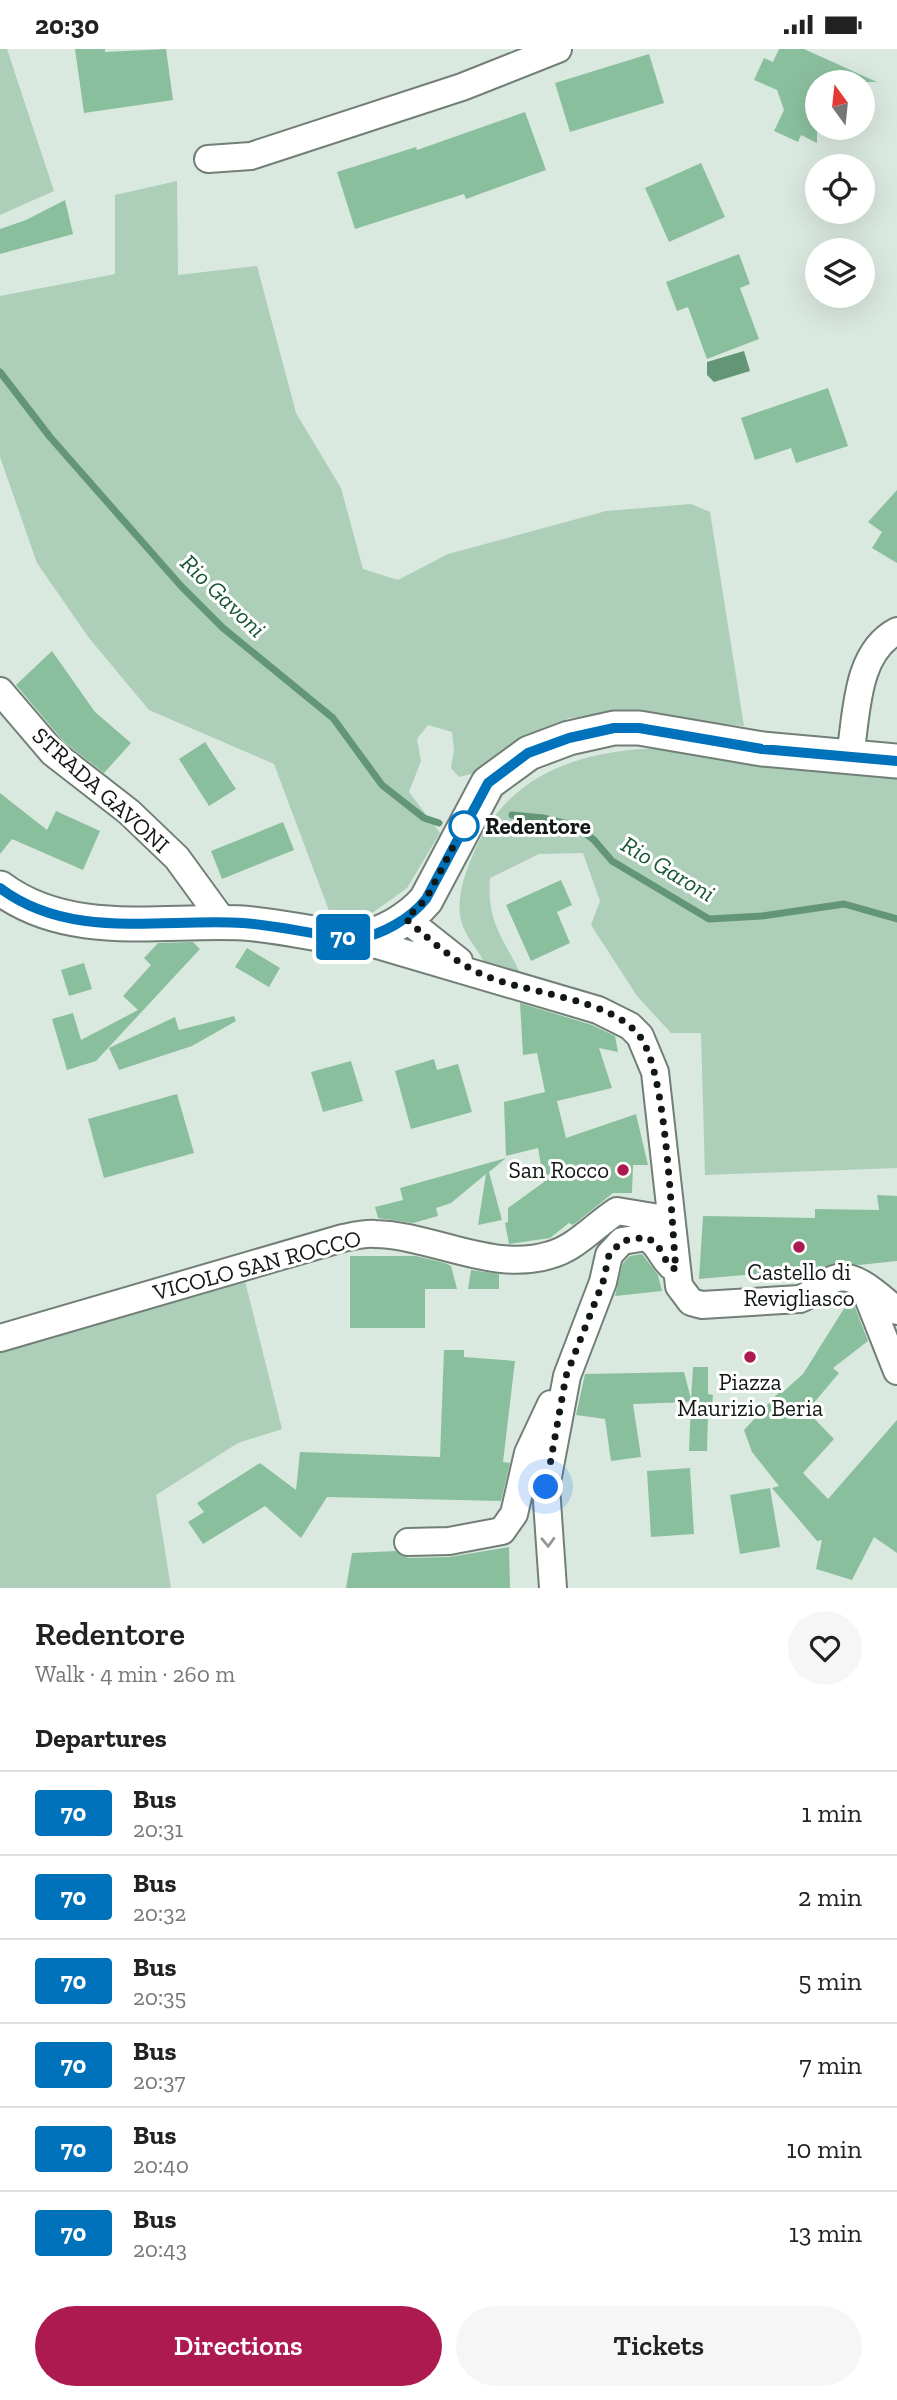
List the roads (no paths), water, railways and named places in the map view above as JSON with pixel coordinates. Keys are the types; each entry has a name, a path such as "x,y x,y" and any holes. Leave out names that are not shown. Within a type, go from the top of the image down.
{"street":[{"path":"208,159 251,156 462,87 558,49"},
{"path":"850,756 865,670 872,652 897,632"},
{"name":"STRADA GAVONI","path":"0,691 53,753 129,812 177,858 225,923"},
{"path":"357,939 406,919 426,899 488,783 528,753 569,738 614,728 639,728 762,749 897,761"},
{"path":"0,888 15,899 53,913 124,926 243,923 357,939 598,1010 630,1026 640,1036 654,1072 677,1275 684,1295 691,1302 702,1305 800,1299 813,1294 833,1280 858,1283 897,1311"},
{"path":"406,919 434,944 481,974"},
{"name":"VICOLO SAN ROCCO","path":"0,1338 343,1238 373,1233 487,1255 532,1260 565,1249 617,1211 671,1220"},
{"path":"408,1542 449,1541 502,1531 514,1514 528,1453 566,1376 603,1282 609,1255 616,1245 634,1237 646,1237 657,1244 677,1275"},
{"path":"858,1283 897,1371"},
{"path":"553,1588 546,1487 566,1376"}],"waterway":[{"name":"Rio Gavoni","path":"0,372 50,437 181,586 223,628 333,718 382,785 424,818 439,823"},
{"name":"Rio Garoni","path":"512,815 543,818 576,826 594,840 612,861 709,919 762,916 844,904 897,919"}],"place":[{"name":"Redentore","path":"464,826"},
{"name":"San Rocco","path":"623,1170"},
{"name":"Castello di Revigliasco","path":"799,1247"},
{"name":"Piazza Maurizio Beria","path":"750,1357"}]}
